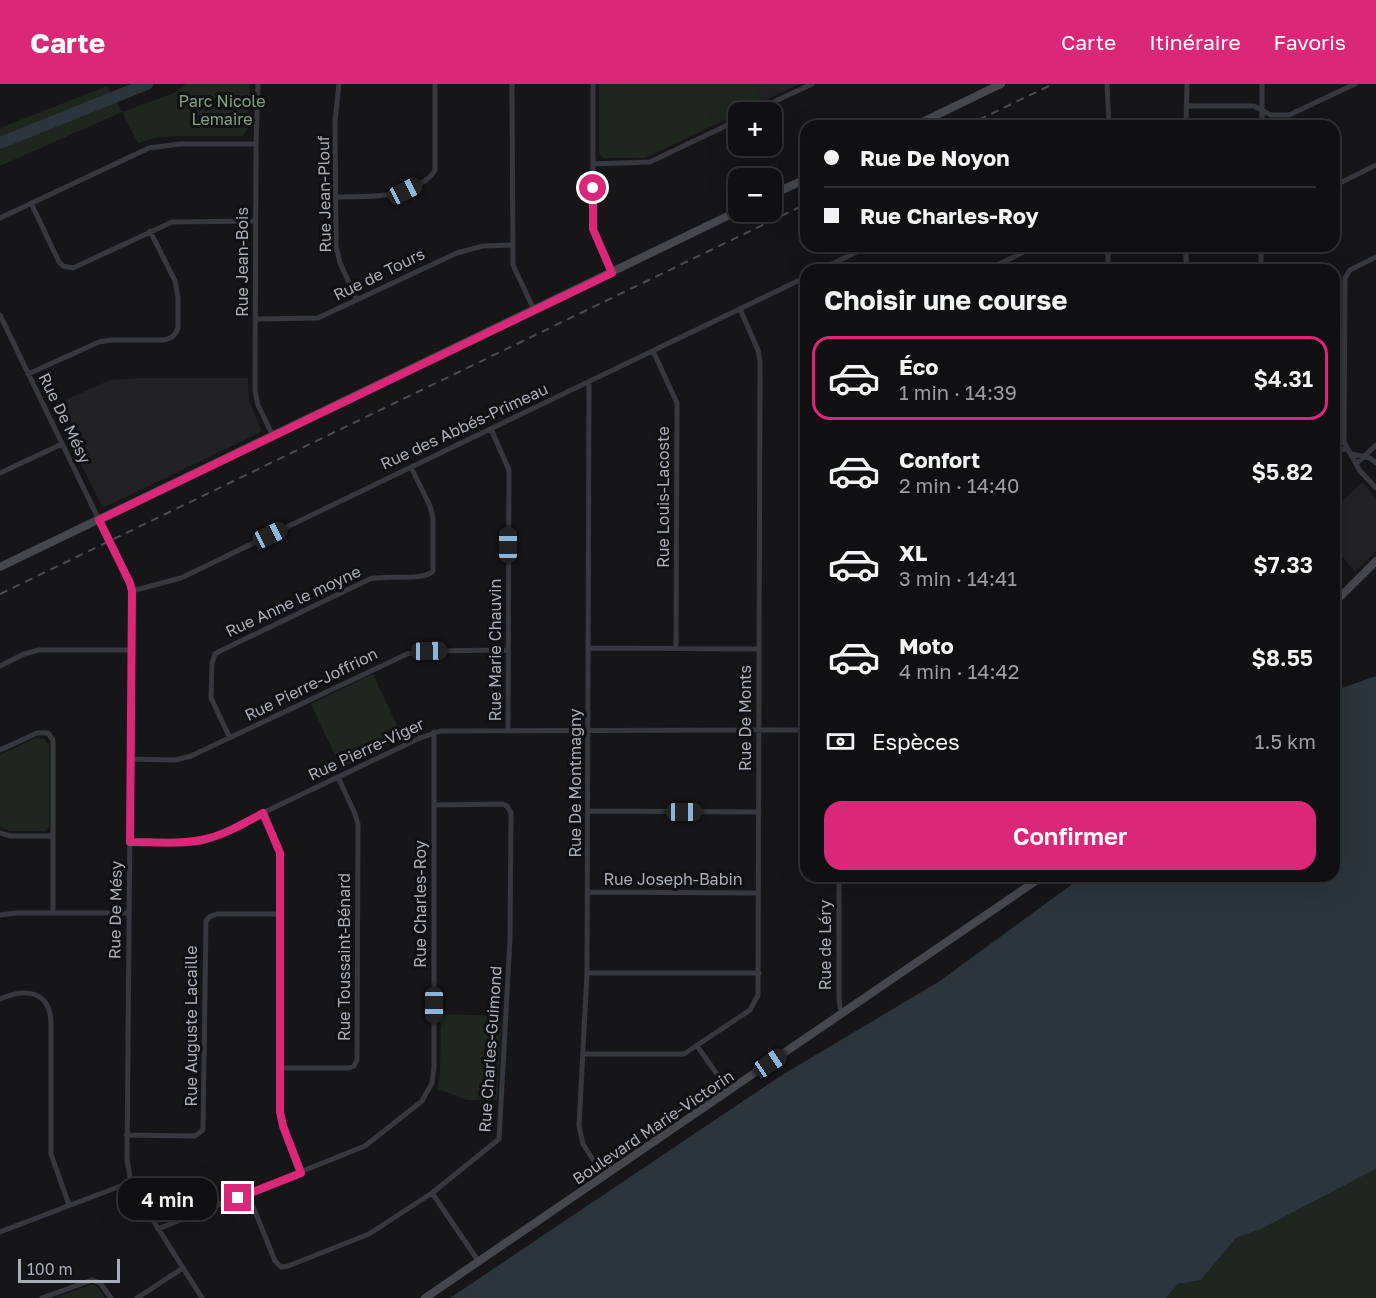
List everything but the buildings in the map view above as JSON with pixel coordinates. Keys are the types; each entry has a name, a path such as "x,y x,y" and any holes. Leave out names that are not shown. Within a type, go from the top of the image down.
{"street":[{"name":"Rue Jean-Bois","path":"258,84 255,144 256,399 273,436"},
{"name":"Rue Jean-Plouf","path":"339,84 336,120 336,238 338,258 357,300"},
{"path":"336,196 387,196 405,191 430,178 435,170 435,84"},
{"path":"512,84 514,270 534,310"},
{"path":"593,84 593,229 612,273"},
{"path":"773,102 812,84"},
{"path":"926,120 1001,84"},
{"path":"1107,84 1109,120"},
{"path":"1186,120 1187,84"},
{"path":"1262,84 1262,120"},
{"path":"1186,106 1254,106 1271,115 1294,114 1355,84"},
{"path":"593,164 650,162 728,125"},
{"path":"0,218 149,147 180,144 255,144"},
{"path":"1340,183 1376,165"},
{"path":"782,190 800,182"},
{"path":"31,203 59,262 69,268 79,266 172,222 255,221"},
{"path":"0,567 728,217"},
{"path":"28,374 99,342 167,340 176,333 178,328 177,290 150,231"},
{"name":"Rue de Tours","path":"256,319 318,318 456,253 473,248 513,245"},
{"path":"834,264 857,252"},
{"path":"999,264 1024,252"},
{"path":"1376,257 1350,270 1345,278 1344,442 1356,464 1376,488"},
{"name":"Rue des Abbés-Primeau","path":"132,591 181,578 800,280"},
{"name":"Rue De Monts","path":"583,1054 680,1055 697,1046 753,1006 758,995 760,362 759,350 740,309"},
{"name":"Rue De Mésy","path":"0,315 132,591 127,1160 131,1182 137,1195 202,1298"},
{"name":"Rue Louis-Lacoste","path":"653,351 677,403 676,648"},
{"name":"Rue De Montmagny","path":"589,382 587,973 579,1132 583,1144 604,1177"},
{"name":"Rue Marie Chauvin","path":"491,429 509,470 508,730"},
{"path":"0,474 62,444"},
{"path":"1356,464 1376,445"},
{"path":"1340,451 1370,458 1376,463"},
{"name":"Rue Anne le moyne","path":"230,738 211,698 212,663 216,654 365,581 383,576 425,576 433,571 433,518 411,467"},
{"path":"1340,597 1376,561"},
{"path":"589,648 759,649"},
{"path":"0,666 24,654 39,650 131,650"},
{"name":"Rue Pierre-Joffrion","path":"130,759 187,758 401,655 422,651 508,650"},
{"name":"Rue Pierre-Viger","path":"130,842 180,843 199,841 220,834 434,732 447,730 800,730"},
{"path":"0,750 40,732 51,736 53,744 52,912"},
{"name":"Rue Charles-Roy","path":"158,1229 365,1146 417,1106 430,1090 434,1068 434,732"},
{"name":"Rue Toussaint-Bénard","path":"280,1068 349,1068 356,1063 358,824 338,777"},
{"name":"Rue Charles-Guimond","path":"248,1194 273,1257 277,1264 284,1267 365,1236 432,1193 495,1144 500,1136 510,939 511,813 507,806 499,804 434,805"},
{"path":"588,811 759,812"},
{"path":"263,813 280,853 281,1118 301,1173"},
{"path":"0,833 10,836 52,836"},
{"name":"Rue de Léry","path":"839,882 839,997 844,1013"},
{"name":"Boulevard Marie-Victorin","path":"425,1298 1034,882"},
{"name":"Rue Joseph-Babin","path":"588,892 758,893"},
{"path":"0,915 52,912 129,914"},
{"name":"Rue Auguste Lacaille","path":"126,1135 195,1136 202,1130 204,1125 206,921 208,917 217,914 281,914"},
{"path":"587,973 759,973"},
{"path":"0,999 17,992 30,993 43,1000 50,1011 51,1154 69,1205"},
{"path":"697,1046 729,1091"},
{"path":"0,1232 131,1182"},
{"path":"432,1193 478,1262"},
{"path":"137,1298 183,1268"},
{"path":"42,1298 92,1280 100,1283 111,1298"}],"shaded area":[{"path":"753,84 799,84 762,102"},
{"path":"248,378 249,400 261,430 259,433 103,508 52,406 110,380"},
{"path":"1362,482 1376,498 1376,551 1355,572 1340,554 1340,503"},
{"path":"1376,676 1376,1169 1261,1229 1236,1238 1201,1280 1178,1284 1166,1298 450,1298 782,1075 940,981 1075,882 1340,882 1340,689"}],"green space":[{"name":"Parc Nicole Lemaire","path":"186,84 250,84 247,130 242,136 176,136 154,138 138,143 122,112 174,93"},
{"path":"599,84 753,84 762,102 728,102 728,118 645,158 603,158 599,153"},
{"path":"107,86 122,112 0,166 0,128"},
{"path":"373,674 403,738 341,768 311,704"},
{"path":"37,737 44,739 49,745 49,826 45,831 10,831 0,827 0,755"},
{"path":"441,1014 502,1016 497,1100 467,1100 438,1089"},
{"path":"1376,1169 1376,1298 1166,1298 1178,1284 1201,1280 1236,1238 1261,1229"},
{"path":"93,1284 105,1298 54,1298"}],"waterway":[{"path":"0,143 147,84"}],"railway":[{"path":"978,120 1053,84"},
{"path":"0,594 800,207"}],"route":[{"path":"238,1198 301,1173 280,1112 281,859 279,846 263,813 220,834 199,841 130,842 132,591 99,520 612,273 593,229 593,188"}]}
